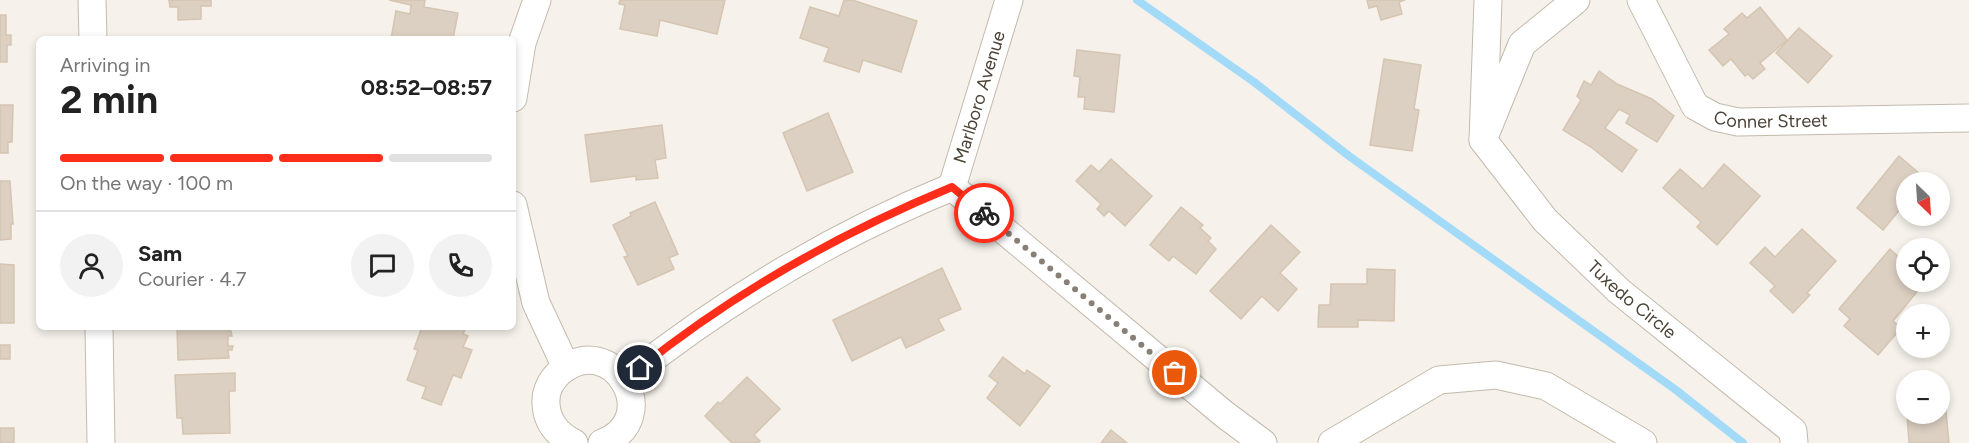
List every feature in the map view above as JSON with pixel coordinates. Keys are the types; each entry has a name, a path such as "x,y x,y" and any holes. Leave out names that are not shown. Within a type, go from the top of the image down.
{"street":[{"path":"92,0 93,36"},
{"path":"516,80 522,43 537,0"},
{"name":"Marlboro Avenue","path":"1009,0 952,187 1224,414 1263,443"},
{"path":"1483,140 1488,0"},
{"path":"1483,140 1522,44 1576,0"},
{"name":"Conner Street","path":"1641,0 1695,106 1715,117 1738,122 1969,118"},
{"name":"Tuxedo Circle","path":"1483,140 1545,220 1619,291 1793,431 1794,443"},
{"path":"625,380 699,323 767,278 862,226 952,187"},
{"path":"516,218 536,303 566,367"},
{"path":"99,330 101,443"},
{"path":"562,440 547,414 546,401 549,387 566,367 592,360 606,363 617,371 625,380 630,394 631,407 628,421 618,439"},
{"path":"1332,443 1439,380 1496,375 1546,386 1643,443"}],"building":[{"path":"169,0 211,0 211,6 201,6 201,19 178,20 178,7 170,7"},
{"path":"389,0 425,0 424,7 458,13 454,36 392,36 396,11 410,14 411,5"},
{"path":"620,0 725,0 717,34 660,20 657,36 620,29 625,5 619,4"},
{"path":"844,0 852,0 917,21 901,72 863,60 859,72 824,61 829,48 800,38 810,7 839,16"},
{"path":"1367,0 1405,0 1399,2 1402,14 1381,20 1377,6 1369,8"},
{"path":"1760,7 1787,40 1760,63 1765,69 1753,79 1748,74 1745,76 1731,59 1723,66 1709,50 1729,34 1724,29 1742,13 1747,18"},
{"path":"0,15 6,15 6,35 11,35 11,45 7,45 7,62 0,62"},
{"path":"1799,28 1832,56 1808,83 1776,53"},
{"path":"1077,50 1120,55 1114,112 1084,109 1085,97 1078,97 1080,77 1074,76"},
{"path":"1384,59 1421,65 1414,109 1419,110 1412,151 1370,145"},
{"path":"1599,71 1617,84 1652,99 1674,116 1657,142 1626,123 1630,115 1619,109 1605,128 1637,150 1622,172 1591,147 1563,130 1581,100 1577,96 1584,81 1591,85"},
{"path":"0,105 13,105 12,142 8,142 8,153 0,153"},
{"path":"828,113 853,172 807,191 783,133"},
{"path":"662,125 666,158 655,160 658,178 636,180 636,176 591,182 585,135"},
{"path":"1899,156 1918,172 1896,172 1896,214 1883,230 1857,208"},
{"path":"1111,159 1152,196 1125,226 1109,211 1104,216 1097,209 1101,204 1076,181 1091,165 1099,172"},
{"path":"1724,164 1760,196 1717,245 1697,227 1701,222 1663,188 1680,169 1703,189"},
{"path":"0,181 10,181 13,224 11,224 11,239 0,240"},
{"path":"655,202 678,254 669,258 674,269 638,285 624,257 628,256 613,225 631,216 630,213"},
{"path":"1181,207 1203,225 1200,228 1211,238 1208,241 1216,249 1196,274 1173,256 1169,261 1150,245"},
{"path":"1271,225 1300,252 1280,273 1297,289 1278,311 1262,296 1241,319 1210,291"},
{"path":"1802,229 1836,261 1807,293 1810,295 1793,313 1770,291 1775,286 1750,263 1765,247 1775,257"},
{"path":"1890,249 1896,255 1896,292 1917,292 1907,304 1896,304 1896,317 1893,321 1896,324 1896,334 1878,355 1844,326 1850,319 1839,309"},
{"path":"0,264 14,265 14,323 0,323"},
{"path":"942,268 961,309 938,319 944,330 906,348 901,337 852,361 833,320"},
{"path":"1367,269 1395,270 1394,321 1358,320 1358,327 1318,327 1319,305 1330,305 1331,284 1367,284"},
{"path":"177,330 231,331 232,336 228,336 228,346 233,346 232,350 228,350 229,358 178,360"},
{"path":"421,330 465,330 463,334 468,336 463,347 472,350 461,378 453,375 441,405 422,398 426,387 407,380 418,350 414,349"},
{"path":"0,345 10,345 10,359 0,359"},
{"path":"1003,357 1025,374 1027,370 1050,386 1020,426 987,398 998,383 989,376"},
{"path":"235,373 235,391 229,391 230,433 183,434 182,418 177,418 175,375"},
{"path":"747,377 780,409 754,435 760,441 758,443 732,443 705,416"},
{"path":"1908,424 1947,424 1949,443 1909,443"},
{"path":"0,428 14,428 14,443 0,443"},
{"path":"1111,430 1127,443 1101,443"}],"waterway":[{"path":"1137,0 1254,82 1349,156 1676,390 1743,443"}],"way so far":[{"path":"984,213 1175,373"}],"route":[{"path":"640,368 718,310 767,278 862,226 907,205 952,187 984,213"}]}
